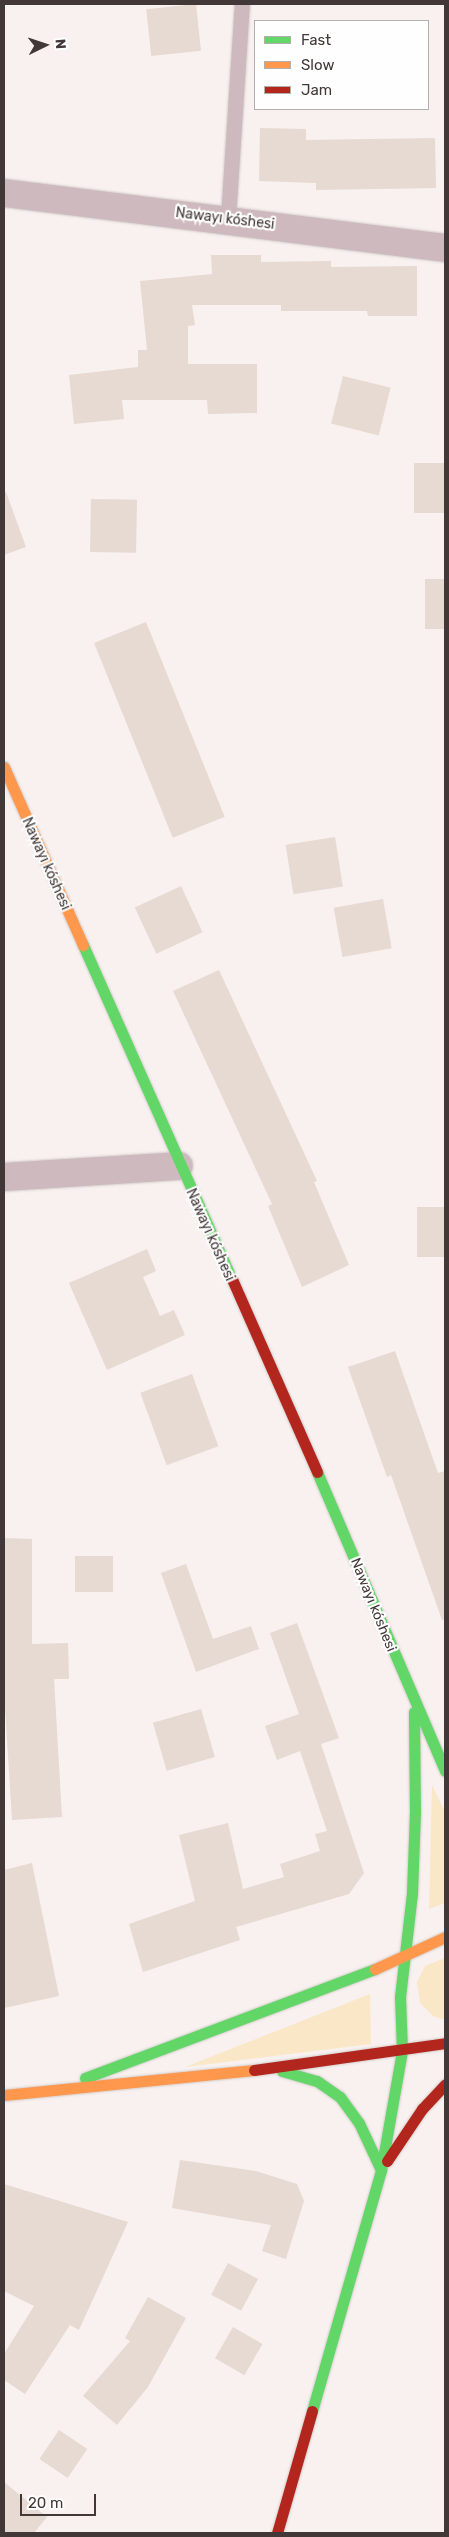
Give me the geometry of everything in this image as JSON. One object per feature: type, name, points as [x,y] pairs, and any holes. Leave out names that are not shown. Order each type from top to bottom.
[{"type":"main road","name":"Nawayı kóshesi","points":[[4,767],[179,1166],[328,1496],[414,1703],[445,1771]]},
{"type":"main road","points":[[277,2533],[381,2170],[402,2051],[400,1997],[406,1957],[415,1813],[414,1703]]},
{"type":"main road","points":[[61,2088],[406,1957],[445,1937]]},
{"type":"main road","points":[[4,2095],[61,2088],[186,2080],[402,2051],[445,2043]]},
{"type":"main road","points":[[272,2068],[317,2081],[340,2097],[359,2123],[381,2170]]},
{"type":"main road","points":[[381,2170],[422,2109],[445,2084]]},
{"type":"street","name":"Nawayı kóshesi","points":[[4,193],[228,218],[445,248]]},
{"type":"street","points":[[4,1177],[179,1166]]},
{"type":"lane","points":[[228,218],[242,4]]},
{"type":"shaded area","points":[[432,1785],[445,1812],[445,1903],[429,1909]]},
{"type":"shaded area","points":[[445,1958],[445,2020],[433,2016],[420,2003],[417,1982],[425,1966]]},
{"type":"shaded area","points":[[370,1994],[371,2044],[185,2067]]},
{"type":"building","points":[[196,4],[201,51],[151,56],[146,9]]},
{"type":"building","points":[[260,128],[306,129],[306,140],[435,138],[436,188],[316,190],[316,183],[259,181]]},
{"type":"building","points":[[211,255],[261,255],[261,262],[331,261],[331,267],[417,266],[417,316],[368,316],[367,311],[281,311],[281,305],[192,305],[195,325],[188,326],[188,364],[257,364],[257,413],[208,414],[207,400],[122,400],[124,419],[74,424],[69,375],[138,367],[138,350],[147,350],[140,281],[212,274]]},
{"type":"building","points":[[343,376],[391,388],[379,435],[331,424]]},
{"type":"building","points":[[414,463],[445,463],[445,513],[414,513]]},
{"type":"building","points":[[6,492],[26,547],[4,555],[4,493]]},
{"type":"building","points":[[91,499],[137,500],[136,553],[90,552]]},
{"type":"building","points":[[425,579],[445,579],[445,629],[425,629]]},
{"type":"building","points":[[146,622],[225,817],[173,838],[94,643]]},
{"type":"building","points":[[335,837],[343,886],[293,894],[286,845]]},
{"type":"building","points":[[181,886],[203,932],[156,954],[135,908]]},
{"type":"building","points":[[383,899],[392,948],[342,957],[334,908]]},
{"type":"building","points":[[219,970],[317,1181],[314,1182],[349,1265],[302,1287],[268,1206],[272,1204],[173,991]]},
{"type":"building","points":[[417,1207],[445,1207],[445,1257],[417,1257]]},
{"type":"building","points":[[147,1249],[156,1271],[143,1277],[160,1316],[174,1310],[185,1335],[107,1370],[69,1283]]},
{"type":"building","points":[[395,1351],[438,1473],[445,1471],[445,1619],[442,1620],[391,1475],[387,1477],[348,1367]]},
{"type":"building","points":[[192,1374],[218,1446],[167,1465],[140,1393]]},
{"type":"building","points":[[4,1538],[32,1539],[32,1644],[68,1643],[69,1679],[54,1679],[62,1817],[12,1820],[4,1691]]},
{"type":"building","points":[[75,1556],[113,1556],[113,1592],[75,1592]]},
{"type":"building","points":[[186,1564],[213,1639],[251,1626],[259,1649],[196,1672],[161,1573]]},
{"type":"building","points":[[297,1623],[339,1738],[321,1744],[364,1873],[349,1894],[236,1927],[240,1940],[143,1972],[129,1924],[195,1901],[179,1835],[228,1823],[243,1889],[284,1877],[280,1864],[320,1851],[315,1834],[327,1831],[300,1751],[277,1760],[265,1726],[299,1714],[270,1633]]},
{"type":"building","points":[[201,1709],[215,1757],[167,1771],[153,1723]]},
{"type":"building","points":[[32,1863],[59,1996],[4,2008],[4,1870]]},
{"type":"building","points":[[180,2160],[256,2171],[297,2184],[304,2201],[286,2259],[262,2251],[271,2225],[172,2208]]},
{"type":"building","points":[[4,2184],[128,2222],[79,2330],[70,2325],[25,2394],[4,2380],[4,2354],[34,2306],[4,2291]]},
{"type":"building","points":[[228,2263],[258,2279],[241,2311],[211,2295]]},
{"type":"building","points":[[148,2297],[186,2318],[148,2387],[117,2425],[83,2396],[130,2341],[125,2338]]},
{"type":"building","points":[[233,2327],[262,2344],[244,2375],[215,2358]]},
{"type":"building","points":[[59,2430],[87,2449],[68,2478],[39,2459]]},
{"type":"building","points":[[4,2482],[47,2517],[34,2533],[4,2533]]},
{"type":"traffic: fast","points":[[83,945],[232,1279]]},
{"type":"traffic: fast","points":[[317,1472],[445,1771]]},
{"type":"traffic: fast","points":[[312,2411],[381,2170],[402,2051],[400,1997],[412,1893],[415,1813],[414,1712]]},
{"type":"traffic: fast","points":[[85,2078],[375,1969]]},
{"type":"traffic: fast","points":[[282,2071],[317,2081],[340,2097],[359,2123],[381,2170]]},
{"type":"traffic: slow","points":[[4,767],[83,945]]},
{"type":"traffic: slow","points":[[375,1969],[445,1937]]},
{"type":"traffic: slow","points":[[4,2095],[254,2070]]},
{"type":"traffic: jam","points":[[232,1279],[317,1472]]},
{"type":"traffic: jam","points":[[254,2070],[445,2043]]},
{"type":"traffic: jam","points":[[387,2161],[422,2109],[445,2084]]},
{"type":"traffic: jam","points":[[277,2533],[312,2411]]}]
